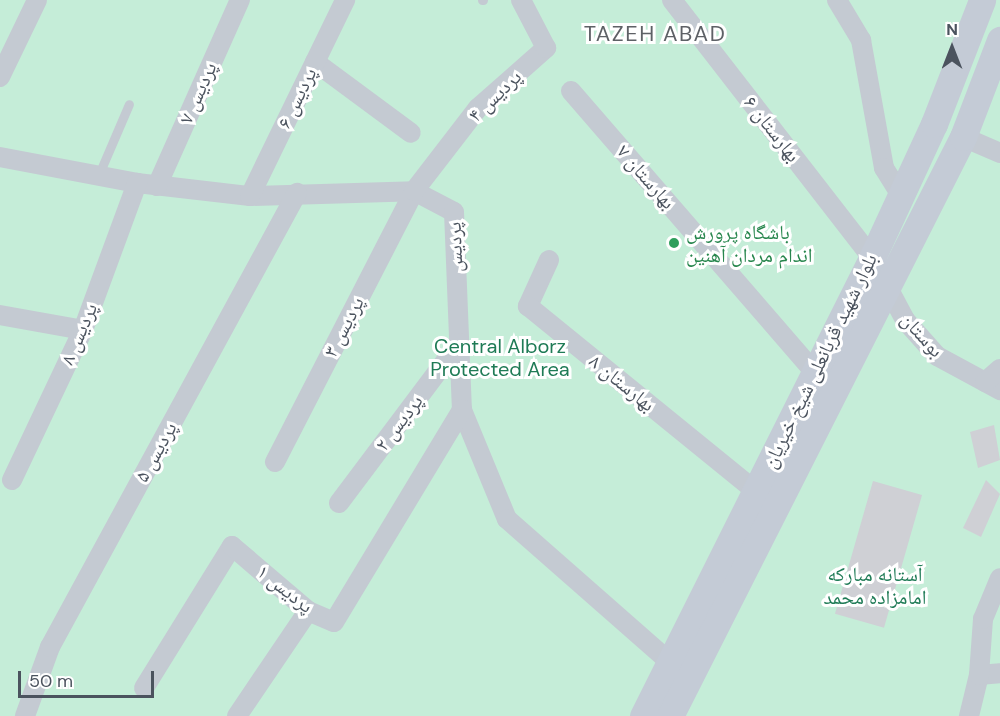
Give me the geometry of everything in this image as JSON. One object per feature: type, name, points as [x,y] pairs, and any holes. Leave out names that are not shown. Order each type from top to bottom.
[{"type":"street","points":[[0,77],[37,0]]},
{"type":"street","name":"پردیس ۷","points":[[157,186],[240,0]]},
{"type":"street","name":"پردیس ۶","points":[[250,196],[345,0]]},
{"type":"street","name":"پردیس ۴","points":[[414,192],[478,108],[546,48],[521,0]]},
{"type":"street","name":"بهارستان ۶","points":[[672,0],[872,258]]},
{"type":"street","points":[[837,0],[861,40],[884,168],[901,195]]},
{"type":"street","name":"بلوار شهید قربانعلی شیخ خیریان","points":[[643,716],[670,662],[767,497],[814,374],[901,195],[982,0]]},
{"type":"street","points":[[670,716],[767,497],[887,286],[963,137],[1000,40]]},
{"type":"street","points":[[315,62],[411,134]]},
{"type":"street","name":"بهارستان ۷","points":[[571,91],[814,374]]},
{"type":"street","points":[[963,137],[1000,153]]},
{"type":"street","name":"پردیس","points":[[0,158],[99,174],[137,183],[250,196],[297,193],[414,192],[454,212],[462,410],[507,519],[670,662]]},
{"type":"street","name":"پردیس ۸","points":[[12,480],[83,330],[137,183]]},
{"type":"street","name":"پردیس ۳","points":[[275,462],[414,192]]},
{"type":"street","name":"پردیس ۵","points":[[25,716],[50,647],[297,193]]},
{"type":"street","name":"بهارستان ۸","points":[[549,260],[528,306],[767,497]]},
{"type":"street","name":"بوستان","points":[[887,286],[905,320],[937,356],[995,380]]},
{"type":"street","points":[[0,315],[83,330]]},
{"type":"street","name":"پردیس ۲","points":[[339,503],[459,343]]},
{"type":"street","name":"پردیس ۱","points":[[144,688],[232,546],[308,611],[334,622],[462,410]]},
{"type":"street","points":[[969,716],[979,675],[983,620],[1000,578]]},
{"type":"street","points":[[237,716],[308,611]]},
{"type":"street","points":[[979,675],[1000,673]]},
{"type":"lane","points":[[99,174],[129,104]]},
{"type":"green space","name":"Central Alborz Protected Area","points":[[0,0],[1000,0],[1000,716],[0,716]]},
{"type":"building","points":[[994,425],[1000,460],[978,468],[970,432]]},
{"type":"building","points":[[986,480],[1000,494],[981,537],[963,528]]},
{"type":"building","points":[[873,481],[922,495],[884,628],[835,614]]},
{"type":"place","name":"باشگاه پرورش اندام مردان آهنین","points":[[674,243]]},
{"type":"district","name":"TAZEH ABAD","points":[[655,34]]},
{"type":"park label","name":"آستانه مبارکه امامزاده محمد","points":[[875,586]]}]
